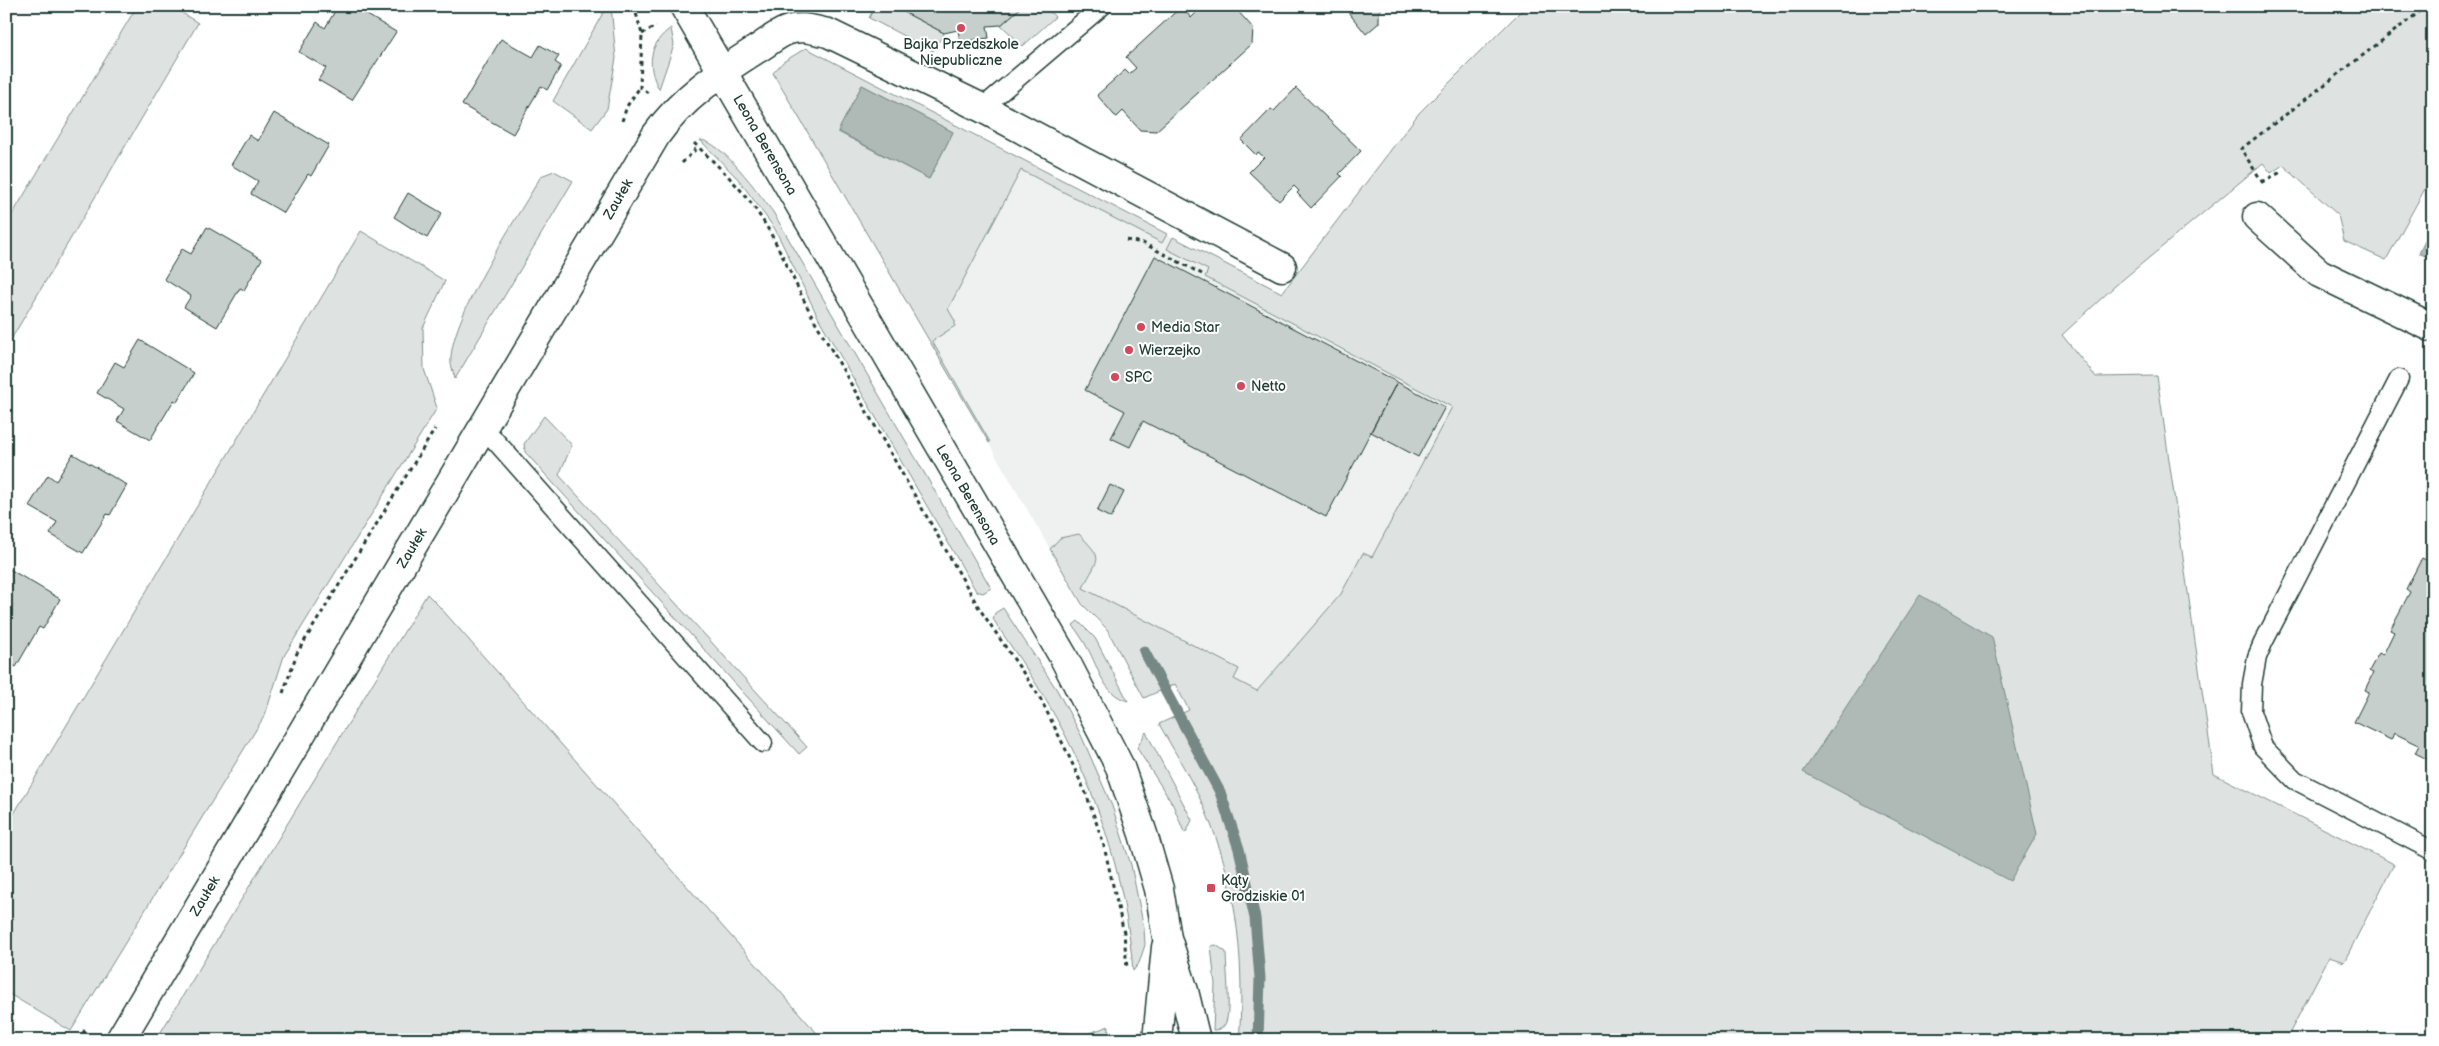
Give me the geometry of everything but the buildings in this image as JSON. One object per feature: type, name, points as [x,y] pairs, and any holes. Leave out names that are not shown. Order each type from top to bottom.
[{"type":"street","name":"Leona Berensona","points":[[684,6],[1063,656],[1097,719],[1120,767],[1144,834],[1159,888],[1167,938],[1184,991],[1196,1040]]},
{"type":"street","points":[[722,72],[787,30],[806,28],[828,33],[982,108],[1282,267]]},
{"type":"street","name":"Zaułek","points":[[120,1040],[656,136],[670,116],[722,72]]},
{"type":"street","points":[[2257,217],[2319,273],[2433,328]]},
{"type":"street","name":"Leona Berensona","points":[[1157,1040],[1167,938]]},
{"type":"lane","points":[[982,108],[1102,6]]},
{"type":"lane","points":[[2399,379],[2331,506],[2262,644],[2257,657],[2252,684],[2251,712],[2263,747],[2295,780],[2433,851]]},
{"type":"lane","points":[[483,427],[763,742]]},
{"type":"path","points":[[634,6],[642,34],[640,87],[654,98]]},
{"type":"path","points":[[2268,188],[2262,182],[2241,149],[2427,6]]},
{"type":"path","points":[[691,141],[715,163],[758,213],[781,252],[796,287],[815,322],[974,599],[1039,696],[1087,796],[1103,842],[1124,933],[1128,973]]},
{"type":"path","points":[[2262,182],[2281,172]]},
{"type":"path","points":[[1126,240],[1143,243],[1202,274]]},
{"type":"path","points":[[1161,252],[1164,247]]},
{"type":"path","points":[[1125,1040],[1126,1030]]},
{"type":"shaded area","points":[[137,6],[171,6],[198,23],[6,348],[6,225]]},
{"type":"shaded area","points":[[607,6],[611,6],[616,58],[607,109],[592,129],[553,101]]},
{"type":"shaded area","points":[[875,6],[892,6],[944,33],[933,51],[869,18]]},
{"type":"shaded area","points":[[1017,6],[1045,6],[1055,17],[1023,46],[1001,25],[1019,9]]},
{"type":"shaded area","points":[[1526,6],[2433,6],[2433,174],[2386,260],[2344,241],[2338,215],[2283,165],[2271,173],[2263,163],[2115,286],[2062,335],[2096,377],[2157,376],[2214,774],[2394,864],[2344,962],[2329,957],[2286,1040],[1239,1040],[1241,1013],[1240,957],[1233,902],[1227,875],[1220,848],[1205,809],[1159,724],[1189,710],[1175,684],[1144,698],[1107,629],[1082,604],[1050,549],[1060,538],[1079,534],[1093,550],[1097,560],[1083,588],[1239,669],[1234,679],[1257,691],[1341,594],[1363,553],[1372,557],[1452,407],[1205,277],[1208,270],[1167,249],[1173,237],[1282,293],[1419,113]]},
{"type":"shaded area","points":[[671,28],[674,45],[659,89],[652,72],[652,55],[658,41]]},
{"type":"shaded area","points":[[806,48],[1167,234],[1162,243],[1021,170],[948,309],[955,321],[955,326],[932,341],[989,443],[773,73],[783,62]],"holes":[[[862,85],[953,132],[929,179],[838,132]]]},
{"type":"shaded area","points":[[803,52],[1167,234],[1496,421],[1255,696],[1082,604],[796,112]]},
{"type":"shaded area","points":[[862,85],[953,132],[929,179],[838,131]]},
{"type":"shaded area","points":[[700,140],[719,149],[729,158],[773,212],[991,588],[983,593],[976,591],[819,319],[775,229],[739,180]]},
{"type":"shaded area","points":[[554,171],[573,181],[455,379],[451,364],[453,345],[460,322],[472,296],[501,242],[541,176]]},
{"type":"shaded area","points":[[2433,225],[2433,260],[2419,253]]},
{"type":"shaded area","points":[[361,231],[445,281],[423,328],[424,369],[437,408],[284,656],[265,715],[71,1031],[6,992],[6,827]]},
{"type":"shaded area","points":[[544,416],[572,445],[559,475],[807,747],[799,754],[525,452],[524,444]]},
{"type":"shaded area","points":[[427,594],[438,605],[823,1040],[156,1040]]},
{"type":"shaded area","points":[[1920,595],[1992,637],[2037,834],[2010,881],[1803,772]]},
{"type":"shaded area","points":[[1003,608],[1057,690],[1081,735],[1112,806],[1131,865],[1144,928],[1145,945],[1139,963],[1133,971],[1123,901],[1115,866],[1093,798],[1080,765],[1047,702],[993,619],[995,613]]},
{"type":"shaded area","points":[[1078,621],[1095,638],[1128,701],[1120,698],[1107,687],[1073,625]]},
{"type":"shaded area","points":[[1146,732],[1192,820],[1187,831],[1184,832],[1173,805],[1137,748]]},
{"type":"shaded area","points":[[1216,945],[1226,952],[1228,1008],[1224,1026],[1213,1030],[1215,984],[1211,946]]},
{"type":"shaded area","points":[[1109,1026],[1108,1040],[1035,1040],[1039,1035],[1059,1032],[1084,1035]]},
{"type":"waterway","points":[[1144,651],[1220,792],[1239,849],[1255,918],[1260,978],[1258,1040]]},
{"type":"place","name":"Bajka Przedszkole Niepubliczne","points":[[961,28]]},
{"type":"place","name":"Media Star","points":[[1141,327]]},
{"type":"place","name":"Wierzejko","points":[[1129,350]]},
{"type":"place","name":"SPC","points":[[1115,377]]},
{"type":"place","name":"Netto","points":[[1241,386]]},
{"type":"place","name":"Kąty Grodziskie 01","points":[[1211,888]]}]
